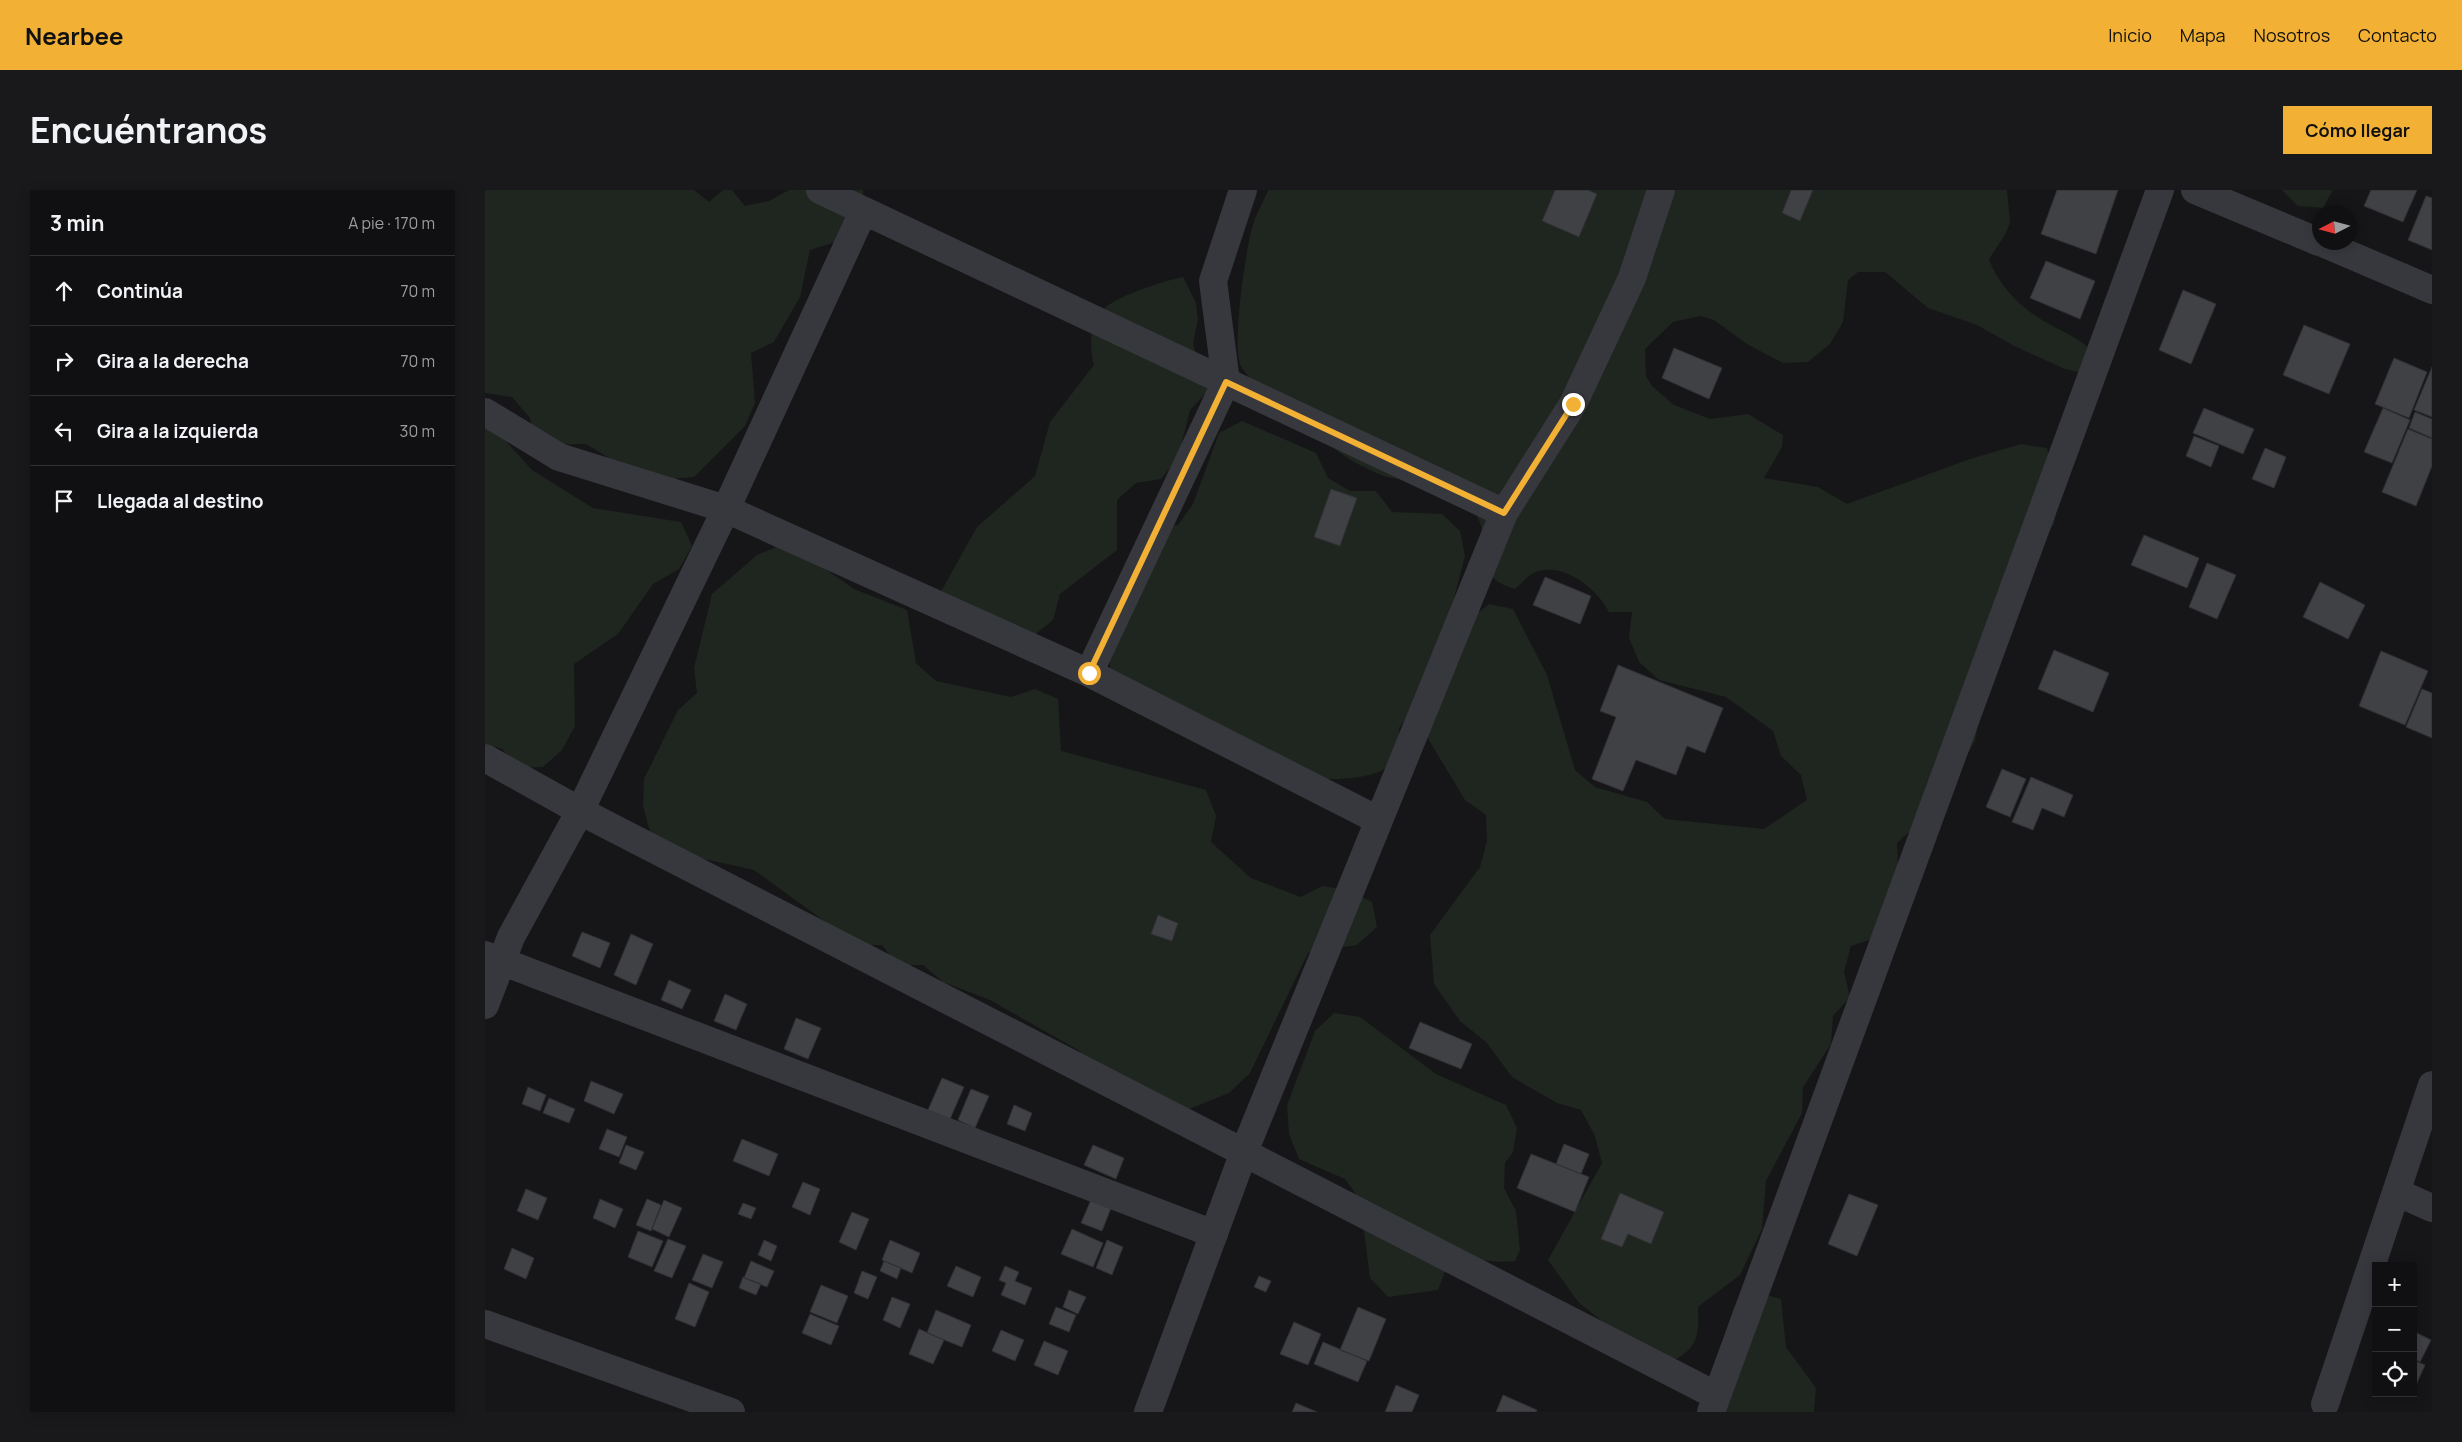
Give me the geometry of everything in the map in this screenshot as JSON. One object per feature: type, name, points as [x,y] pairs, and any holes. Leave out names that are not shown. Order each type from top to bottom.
[{"type":"street","points":[[820,190],[863,212],[1504,513]]},
{"type":"street","points":[[1089,673],[1226,382],[1213,281],[1243,190]]},
{"type":"street","points":[[1148,1412],[1244,1152],[1504,513],[1573,404],[1632,278],[1661,190]]},
{"type":"street","points":[[485,758],[580,811],[1244,1152],[1714,1404],[2161,190]]},
{"type":"street","points":[[2195,190],[2312,239]]},
{"type":"street","points":[[485,1005],[493,958],[511,937],[580,811],[726,509],[863,212]]},
{"type":"street","points":[[2339,250],[2432,290]]},
{"type":"street","points":[[485,412],[559,457],[726,509],[1089,673],[1378,820]]},
{"type":"street","points":[[493,958],[1214,1234]]},
{"type":"street","points":[[2325,1404],[2432,1085]]},
{"type":"street","points":[[2396,1192],[2432,1208]]},
{"type":"street","points":[[485,1324],[731,1412]]},
{"type":"shaded area","points":[[485,190],[694,190],[709,202],[723,190],[732,190],[745,206],[769,201],[789,190],[863,190],[863,212],[858,235],[810,250],[800,297],[774,342],[751,353],[755,403],[745,426],[694,477],[620,483],[609,458],[586,444],[536,445],[530,418],[512,397],[485,393]]},
{"type":"shaded area","points":[[1268,190],[1555,190],[1542,221],[1579,237],[1597,194],[1588,190],[1791,190],[1782,213],[1800,220],[1813,190],[2007,190],[2010,223],[2005,235],[1989,259],[1993,268],[2009,293],[2023,306],[2046,323],[2082,343],[2094,354],[2091,367],[2078,372],[2065,369],[2014,346],[1977,325],[1928,308],[1885,272],[1858,272],[1848,280],[1843,322],[1830,344],[1808,362],[1783,363],[1747,344],[1714,320],[1700,316],[1673,322],[1645,349],[1646,376],[1652,386],[1674,405],[1710,419],[1748,414],[1783,435],[1782,447],[1764,478],[1818,487],[1847,504],[1970,459],[2021,444],[2047,448],[2059,498],[2054,524],[2023,573],[1985,690],[1975,741],[1937,807],[1897,843],[1899,891],[1875,938],[1851,946],[1844,972],[1850,997],[1833,1016],[1831,1044],[1803,1087],[1802,1113],[1766,1181],[1762,1229],[1740,1275],[1698,1307],[1698,1330],[1693,1345],[1681,1356],[1661,1367],[1579,1303],[1548,1260],[1602,1163],[1595,1136],[1581,1110],[1557,1103],[1512,1077],[1487,1043],[1460,1021],[1434,984],[1430,935],[1480,867],[1487,841],[1486,815],[1465,800],[1424,732],[1468,621],[1489,604],[1513,609],[1547,675],[1575,770],[1595,787],[1647,802],[1665,819],[1764,829],[1807,800],[1801,775],[1781,756],[1773,731],[1726,697],[1659,680],[1639,662],[1629,638],[1632,612],[1609,612],[1604,603],[1588,587],[1568,574],[1558,571],[1547,570],[1533,573],[1515,589],[1502,584],[1493,578],[1488,571],[1485,563],[1483,534],[1480,523],[1468,506],[1444,489],[1421,482],[1387,477],[1356,463],[1328,443],[1252,380],[1241,366],[1238,356],[1239,319],[1243,274],[1250,236],[1254,221]]},
{"type":"shaded area","points":[[2282,190],[2333,190],[2325,205],[2312,205],[2312,207],[2298,206]]},
{"type":"shaded area","points":[[1183,277],[1196,303],[1198,319],[1193,344],[1208,391],[1190,410],[1178,458],[1161,479],[1136,483],[1117,500],[1117,550],[1060,594],[1053,620],[1032,637],[939,595],[977,527],[1035,476],[1050,422],[1094,365],[1091,342],[1093,327],[1100,313],[1112,303],[1131,293]]},
{"type":"shaded area","points":[[1242,421],[1316,453],[1328,478],[1350,491],[1376,491],[1392,512],[1442,514],[1460,531],[1465,556],[1445,633],[1417,704],[1399,728],[1399,755],[1381,771],[1352,778],[1302,779],[1112,683],[1109,657],[1148,526],[1178,525],[1193,504],[1219,433]],"holes":[[[1331,489],[1357,498],[1314,537]]]},
{"type":"shaded area","points":[[485,428],[498,432],[532,470],[593,508],[681,522],[692,546],[679,569],[653,584],[618,634],[574,664],[575,726],[562,750],[543,767],[518,768],[502,749],[485,744]]},
{"type":"shaded area","points":[[783,544],[824,568],[854,589],[907,610],[916,663],[936,681],[1011,697],[1035,689],[1058,699],[1061,751],[1206,790],[1216,816],[1211,842],[1251,878],[1301,897],[1322,886],[1348,890],[1372,902],[1377,927],[1357,945],[1308,953],[1250,1073],[1229,1093],[1182,1112],[1093,1069],[1078,1050],[990,1000],[943,982],[923,965],[898,965],[882,945],[857,945],[754,870],[654,848],[643,805],[644,779],[678,710],[697,693],[694,668],[712,594],[757,555]],"holes":[[[1158,915],[1178,922],[1172,941],[1152,934]]]},
{"type":"shaded area","points":[[1334,1013],[1360,1017],[1436,1074],[1506,1105],[1517,1128],[1513,1152],[1505,1163],[1504,1188],[1516,1211],[1520,1250],[1515,1261],[1502,1262],[1446,1257],[1447,1266],[1438,1290],[1388,1297],[1370,1278],[1360,1200],[1345,1179],[1299,1159],[1289,1134],[1287,1105],[1315,1031]]},
{"type":"shaded area","points":[[1755,1292],[1781,1299],[1786,1347],[1816,1388],[1814,1412],[1721,1412],[1734,1386],[1725,1334],[1734,1307]]},
{"type":"building","points":[[1555,190],[1588,190],[1597,194],[1579,237],[1542,221]]},
{"type":"building","points":[[1791,190],[1813,190],[1800,221],[1782,213]]},
{"type":"building","points":[[2057,190],[2118,190],[2096,254],[2041,234]]},
{"type":"building","points":[[2371,190],[2417,190],[2403,222],[2364,206]]},
{"type":"building","points":[[2426,196],[2432,198],[2432,250],[2408,240]]},
{"type":"building","points":[[2046,261],[2095,281],[2080,319],[2030,298]]},
{"type":"building","points":[[2183,290],[2216,304],[2191,364],[2159,350]]},
{"type":"building","points":[[2304,325],[2350,344],[2329,394],[2283,375]]},
{"type":"building","points":[[1674,348],[1722,368],[1709,399],[1662,378]]},
{"type":"building","points":[[2394,358],[2427,372],[2409,418],[2375,404]]},
{"type":"building","points":[[2432,367],[2432,417],[2414,410]]},
{"type":"building","points":[[2204,408],[2254,429],[2243,454],[2193,433]]},
{"type":"building","points":[[2383,408],[2410,420],[2392,463],[2364,452]]},
{"type":"building","points":[[2415,412],[2432,419],[2432,438],[2409,428]]},
{"type":"building","points":[[2408,429],[2432,439],[2432,466],[2416,506],[2382,492]]},
{"type":"building","points":[[2194,436],[2219,446],[2211,467],[2186,456]]},
{"type":"building","points":[[2265,448],[2286,457],[2274,488],[2252,479]]},
{"type":"building","points":[[1331,489],[1357,498],[1340,546],[1314,537]]},
{"type":"building","points":[[2144,535],[2199,558],[2187,588],[2131,565]]},
{"type":"building","points":[[2207,563],[2236,575],[2217,619],[2189,607]]},
{"type":"building","points":[[1545,577],[1591,596],[1580,624],[1533,605]]},
{"type":"building","points":[[2320,582],[2365,605],[2348,639],[2303,617]]},
{"type":"building","points":[[2054,650],[2109,673],[2093,712],[2038,689]]},
{"type":"building","points":[[2381,651],[2428,671],[2405,725],[2359,706]]},
{"type":"building","points":[[1618,665],[1723,708],[1705,753],[1687,746],[1676,775],[1636,760],[1623,791],[1592,779],[1616,717],[1600,711]]},
{"type":"building","points":[[2422,689],[2432,693],[2432,738],[2406,727]]},
{"type":"building","points":[[2002,769],[2026,779],[2010,817],[1986,807]]},
{"type":"building","points":[[2031,777],[2073,795],[2064,817],[2042,808],[2033,830],[2012,822]]},
{"type":"building","points":[[1158,915],[1178,923],[1172,941],[1151,934]]},
{"type":"building","points":[[582,932],[610,943],[600,968],[572,956]]},
{"type":"building","points":[[631,934],[653,944],[636,985],[614,975]]},
{"type":"building","points":[[669,980],[691,990],[682,1009],[661,1000]]},
{"type":"building","points":[[725,994],[747,1004],[736,1030],[714,1021]]},
{"type":"building","points":[[796,1018],[821,1028],[808,1059],[784,1049]]},
{"type":"building","points":[[1420,1022],[1472,1044],[1461,1069],[1409,1048]]},
{"type":"building","points":[[942,1078],[964,1087],[950,1119],[928,1110]]},
{"type":"building","points":[[591,1081],[623,1094],[614,1114],[584,1101]]},
{"type":"building","points":[[528,1087],[546,1095],[540,1111],[522,1104]]},
{"type":"building","points":[[971,1089],[989,1096],[975,1128],[958,1120]]},
{"type":"building","points":[[549,1098],[575,1109],[569,1123],[543,1113]]},
{"type":"building","points":[[1014,1105],[1032,1113],[1025,1131],[1007,1124]]},
{"type":"building","points":[[607,1129],[627,1137],[619,1157],[599,1149]]},
{"type":"building","points":[[742,1139],[778,1154],[769,1176],[733,1161]]},
{"type":"building","points":[[1564,1144],[1589,1154],[1581,1174],[1556,1164]]},
{"type":"building","points":[[626,1145],[644,1152],[636,1170],[619,1163]]},
{"type":"building","points":[[1093,1145],[1124,1158],[1116,1179],[1084,1165]]},
{"type":"building","points":[[1531,1154],[1589,1177],[1575,1212],[1517,1188]]},
{"type":"building","points":[[803,1182],[820,1189],[810,1215],[792,1207]]},
{"type":"building","points":[[526,1189],[547,1198],[538,1220],[517,1211]]},
{"type":"building","points":[[1620,1193],[1664,1212],[1651,1244],[1628,1234],[1622,1247],[1601,1239]]},
{"type":"building","points":[[1849,1194],[1878,1205],[1857,1256],[1828,1244]]},
{"type":"building","points":[[1093,1195],[1113,1203],[1102,1231],[1081,1223]]},
{"type":"building","points":[[600,1199],[623,1209],[615,1228],[593,1218]]},
{"type":"building","points":[[647,1199],[661,1205],[651,1231],[636,1225]]},
{"type":"building","points":[[664,1200],[682,1208],[669,1237],[652,1229]]},
{"type":"building","points":[[743,1203],[756,1208],[751,1219],[738,1214]]},
{"type":"building","points":[[852,1212],[869,1219],[856,1250],[839,1242]]},
{"type":"building","points":[[1072,1229],[1103,1243],[1093,1267],[1061,1254]]},
{"type":"building","points":[[638,1231],[663,1241],[652,1267],[628,1257]]},
{"type":"building","points":[[668,1239],[686,1246],[672,1278],[654,1271]]},
{"type":"building","points":[[764,1240],[777,1246],[771,1261],[758,1255]]},
{"type":"building","points":[[890,1240],[920,1253],[912,1273],[882,1260]]},
{"type":"building","points":[[1107,1240],[1123,1247],[1112,1275],[1096,1268]]},
{"type":"building","points":[[512,1248],[534,1258],[526,1279],[504,1269]]},
{"type":"building","points":[[703,1254],[723,1262],[712,1288],[692,1280]]},
{"type":"building","points":[[751,1261],[774,1271],[767,1287],[744,1278]]},
{"type":"building","points":[[884,1261],[901,1268],[897,1279],[880,1271]]},
{"type":"building","points":[[956,1266],[981,1277],[973,1297],[947,1286]]},
{"type":"building","points":[[1005,1266],[1019,1272],[1015,1281],[1032,1288],[1025,1305],[1001,1295],[1006,1283],[999,1280]]},
{"type":"building","points":[[862,1271],[877,1277],[868,1299],[854,1293]]},
{"type":"building","points":[[1259,1276],[1271,1281],[1266,1292],[1254,1287]]},
{"type":"building","points":[[743,1277],[761,1284],[756,1295],[739,1288]]},
{"type":"building","points":[[689,1283],[709,1292],[695,1327],[675,1319]]},
{"type":"building","points":[[821,1285],[848,1296],[837,1323],[810,1312]]},
{"type":"building","points":[[1069,1290],[1086,1297],[1078,1314],[1063,1307]]},
{"type":"building","points":[[892,1297],[910,1304],[900,1328],[883,1320]]},
{"type":"building","points":[[1056,1307],[1076,1315],[1069,1332],[1049,1324]]},
{"type":"building","points":[[1358,1307],[1386,1319],[1369,1361],[1340,1350]]},
{"type":"building","points":[[936,1310],[971,1325],[962,1347],[927,1333]]},
{"type":"building","points":[[810,1314],[839,1326],[831,1345],[802,1333]]},
{"type":"building","points":[[1294,1322],[1321,1334],[1308,1365],[1280,1354]]},
{"type":"building","points":[[919,1329],[944,1340],[933,1364],[909,1354]]},
{"type":"building","points":[[1001,1330],[1024,1340],[1015,1361],[992,1351]]},
{"type":"building","points":[[2417,1333],[2431,1340],[2420,1362],[2417,1360]]},
{"type":"building","points":[[1044,1341],[1068,1351],[1058,1375],[1034,1365]]},
{"type":"building","points":[[1323,1342],[1367,1361],[1358,1382],[1314,1364]]},
{"type":"building","points":[[2417,1362],[2425,1365],[2417,1383]]},
{"type":"building","points":[[1396,1385],[1419,1395],[1412,1412],[1385,1412]]},
{"type":"building","points":[[1503,1395],[1537,1410],[1536,1412],[1496,1412]]},
{"type":"building","points":[[1296,1403],[1317,1412],[1292,1412]]},
{"type":"route","points":[[1089,673],[1226,382],[1504,513],[1573,404]]}]
